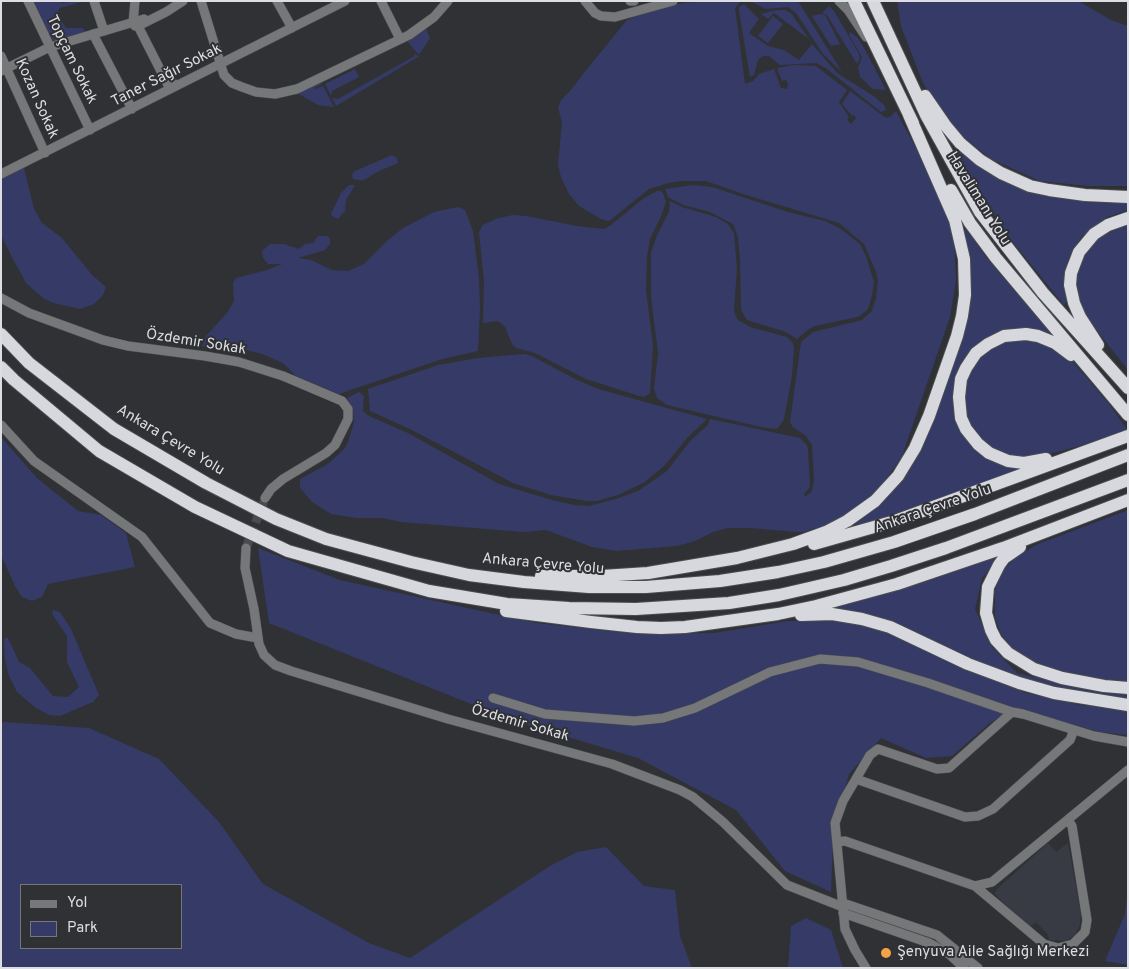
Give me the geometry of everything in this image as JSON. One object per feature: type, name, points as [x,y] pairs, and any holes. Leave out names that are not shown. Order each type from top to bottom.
[{"type":"highway","name":"Havalimanı Yolu","points":[[854,1],[909,115],[956,200],[979,235],[996,258],[1128,415]]},
{"type":"highway","name":"Havalimanı Yolu","points":[[873,1],[934,130],[980,212],[1043,293],[1122,381]]},
{"type":"highway","points":[[880,17],[919,86],[945,125],[960,143],[986,165],[1012,178],[1039,188],[1084,195],[1128,197]]},
{"type":"highway","points":[[737,558],[812,538],[837,527],[866,508],[884,493],[904,468],[916,448],[929,416],[962,316],[965,296],[965,271],[961,244],[953,214],[909,115]]},
{"type":"highway","points":[[1122,381],[1076,309],[1070,278],[1079,252],[1089,239],[1108,225],[1128,218]]},
{"type":"highway","name":"Ankara Çevre Yolu","points":[[1,334],[29,363],[114,429],[206,483],[276,519],[312,534],[411,562],[469,575],[524,582],[563,586],[626,588],[702,583],[778,572],[894,542],[975,514],[1128,455]]},
{"type":"highway","points":[[1100,382],[1069,353],[1050,340],[1026,334],[1004,336],[988,344],[969,362],[961,379],[960,411],[966,429],[978,444],[995,456],[1016,463],[1045,459],[1128,435]]},
{"type":"highway","points":[[1,367],[99,451],[195,507],[288,551],[340,572],[441,600],[518,613],[637,627],[731,624],[806,615],[846,616],[890,627],[968,664],[1019,683],[1054,693],[1128,705]]},
{"type":"highway","points":[[348,545],[510,574],[565,577],[648,573],[825,541],[871,529],[1128,435]]},
{"type":"highway","points":[[288,551],[404,584],[484,601],[604,610],[696,606],[779,595],[868,574],[946,548],[1128,480]]},
{"type":"highway","points":[[684,627],[792,611],[869,592],[940,570],[1128,500]]},
{"type":"highway","points":[[1085,517],[1021,546],[1004,558],[988,588],[986,605],[988,621],[991,630],[1002,647],[1008,654],[1024,665],[1062,678],[1104,686],[1128,688]]},
{"type":"street","name":"Topçam Sokak","points":[[28,1],[90,130]]},
{"type":"street","points":[[94,1],[104,31]]},
{"type":"street","points":[[135,1],[133,23],[167,92]]},
{"type":"street","points":[[4,70],[50,48],[133,23],[160,12],[178,1]]},
{"type":"street","points":[[183,1],[138,26],[169,87],[217,63],[199,1]]},
{"type":"street","points":[[199,1],[224,75],[232,83],[248,90],[275,94],[297,89],[400,39],[424,25],[450,1]]},
{"type":"street","points":[[277,1],[294,27]]},
{"type":"street","points":[[284,1],[294,27]]},
{"type":"street","name":"Taner Sağır Sokak","points":[[1,174],[345,1]]},
{"type":"street","points":[[382,1],[400,39]]},
{"type":"street","points":[[264,93],[263,97],[274,98],[297,93],[408,39],[433,22],[450,1]]},
{"type":"street","points":[[585,1],[595,13],[615,17],[673,1]]},
{"type":"street","points":[[839,1],[848,10],[886,66]]},
{"type":"street","points":[[93,34],[132,109]]},
{"type":"street","name":"Kozan Sokak","points":[[1,56],[4,70],[45,153]]},
{"type":"street","name":"Özdemir Sokak","points":[[1,298],[29,313],[103,340],[128,346],[196,354],[240,362],[283,376],[342,401],[348,410],[348,419],[335,445],[326,453],[283,479],[265,498]]},
{"type":"street","points":[[1,425],[34,461],[142,537],[210,623],[236,634],[258,638]]},
{"type":"street","name":"Özdemir Sokak","points":[[246,548],[245,568],[254,609],[258,644],[264,655],[275,665],[448,719],[612,764],[680,790],[693,797],[723,822],[787,885],[843,908]]},
{"type":"street","points":[[493,698],[545,714],[634,721],[663,718],[695,708],[770,672],[820,659],[858,662],[928,683],[1012,712],[1094,736],[1128,742]]},
{"type":"street","points":[[866,968],[845,929],[835,823],[843,801],[870,755],[878,749],[937,769],[949,768],[1012,712]]},
{"type":"street","points":[[856,779],[965,817],[978,816],[993,809],[1070,740],[1074,730]]},
{"type":"street","points":[[975,886],[992,882],[1128,770]]},
{"type":"street","points":[[837,842],[845,841],[975,886],[1044,944],[1058,948],[1073,944],[1085,932],[1086,920],[1072,826],[1068,820]]},
{"type":"street","points":[[843,908],[930,943],[949,954],[964,968]]},
{"type":"street","points":[[843,908],[937,935],[978,968]]},
{"type":"shaded area","points":[[1048,843],[1056,852],[1068,843],[1081,913],[1080,924],[1075,935],[1066,941],[1049,940],[1048,935],[1036,922],[1030,927],[995,893],[997,889]]},
{"type":"green space","points":[[32,1],[60,1],[62,3],[85,1],[60,8],[58,11],[66,28],[83,28],[85,32],[56,41],[53,40],[50,38]]},
{"type":"green space","points":[[741,1],[735,8],[745,84],[753,81],[759,74],[774,69],[781,88],[787,89],[788,84],[786,80],[782,81],[777,68],[794,65],[816,66],[847,90],[839,102],[849,117],[847,120],[851,124],[856,118],[842,104],[850,91],[886,118],[896,111],[923,161],[941,200],[954,235],[956,280],[950,317],[902,456],[882,485],[857,509],[819,532],[815,528],[798,532],[728,528],[677,546],[616,551],[592,547],[546,530],[523,532],[401,522],[383,518],[356,518],[331,514],[312,502],[300,488],[300,479],[328,464],[344,449],[354,422],[353,409],[347,398],[359,392],[364,396],[363,411],[369,416],[408,433],[499,484],[574,505],[589,506],[638,491],[667,471],[690,441],[707,426],[710,419],[800,438],[807,445],[808,450],[810,484],[804,494],[805,497],[812,491],[814,480],[812,445],[806,436],[793,427],[790,422],[801,342],[813,332],[862,320],[872,311],[878,280],[864,244],[839,223],[706,181],[681,181],[649,189],[609,221],[601,219],[579,206],[569,194],[558,165],[562,122],[558,108],[561,100],[627,20],[651,10],[683,3]]},
{"type":"green space","points":[[749,1],[798,1],[842,72],[823,54],[796,13],[788,7],[766,9]]},
{"type":"green space","points":[[897,1],[1080,2],[1111,20],[1128,26],[1128,186],[1088,186],[1040,181],[991,159],[948,125],[923,83],[901,26]]},
{"type":"green space","points":[[744,4],[759,19],[749,33],[768,46],[784,50],[799,60],[812,44],[837,73],[875,97],[884,105],[886,110],[881,112],[827,69],[816,63],[780,65],[769,56],[763,56],[758,60],[754,75],[750,77],[739,11],[739,7]]},
{"type":"green space","points":[[829,6],[834,11],[859,54],[860,58],[857,64],[827,15],[822,13]]},
{"type":"green space","points":[[785,10],[791,13],[809,39],[774,13],[768,19],[761,14]]},
{"type":"green space","points":[[825,15],[840,44],[831,46],[812,16]]},
{"type":"green space","points":[[773,16],[783,24],[768,43],[758,36]]},
{"type":"green space","points":[[426,29],[430,38],[419,55],[407,41]]},
{"type":"green space","points":[[850,32],[857,37],[863,46],[886,90],[873,89],[860,77],[858,68],[862,57],[849,35]]},
{"type":"green space","points":[[415,54],[419,56],[336,106],[332,98],[338,99],[413,57]]},
{"type":"green space","points":[[355,69],[359,77],[332,91],[331,96],[325,84]]},
{"type":"green space","points":[[321,82],[322,84],[314,88],[323,86],[334,107],[318,105],[297,93]]},
{"type":"green space","points":[[956,149],[1006,182],[1044,196],[1099,203],[1128,202],[1128,210],[1107,217],[1081,237],[1068,260],[1065,283],[1069,299],[1064,305],[1007,235],[954,153]]},
{"type":"green space","points":[[392,155],[397,158],[398,163],[364,180],[353,179],[352,175],[355,171]]},
{"type":"green space","points":[[24,168],[34,209],[42,223],[62,238],[92,275],[106,287],[103,295],[94,304],[80,309],[53,303],[43,298],[26,283],[13,259],[1,235],[1,179]]},
{"type":"green space","points":[[349,185],[355,185],[346,200],[345,211],[338,219],[331,214],[341,193]]},
{"type":"green space","points":[[693,185],[712,187],[788,212],[825,221],[841,229],[860,244],[866,256],[874,282],[868,309],[857,317],[815,326],[797,339],[786,332],[747,320],[741,310],[738,237],[733,224],[710,212],[683,205],[668,197],[665,189]]},
{"type":"green space","points":[[657,191],[663,193],[666,202],[650,239],[647,256],[646,290],[653,346],[650,393],[644,397],[639,396],[586,379],[535,353],[516,348],[501,323],[497,321],[483,323],[484,282],[479,232],[483,225],[498,218],[513,215],[604,229],[644,198]]},
{"type":"green space","points":[[670,201],[682,207],[716,217],[728,224],[734,233],[737,269],[734,311],[738,320],[750,327],[787,337],[793,343],[792,376],[784,419],[778,428],[761,427],[667,405],[657,398],[654,388],[658,353],[651,297],[651,252],[669,212]]},
{"type":"green space","points":[[458,207],[465,210],[473,231],[479,278],[478,351],[442,359],[339,394],[296,376],[283,363],[262,354],[239,348],[202,346],[206,336],[227,313],[234,301],[233,283],[236,278],[282,264],[268,264],[263,258],[262,251],[270,244],[284,244],[299,249],[305,244],[313,243],[318,236],[327,236],[330,239],[330,244],[325,250],[298,258],[311,260],[332,270],[348,271],[364,264],[403,228],[434,212]]},
{"type":"green space","points":[[1128,223],[1128,370],[1083,313],[1075,288],[1080,260],[1095,240]]},
{"type":"green space","points":[[965,228],[985,256],[1057,341],[990,339],[954,388],[953,403],[959,426],[1027,471],[859,529],[856,523],[883,503],[910,470],[925,442],[937,410],[969,300]]},
{"type":"green space","points":[[1024,336],[1067,355],[1109,404],[1128,431],[1046,455],[1023,458],[998,452],[981,440],[966,419],[963,392],[973,361],[1011,337]]},
{"type":"green space","points":[[524,354],[532,356],[598,389],[707,419],[688,437],[664,466],[645,482],[618,495],[597,501],[587,501],[551,495],[513,483],[412,430],[370,411],[368,389],[438,365],[478,358]]},
{"type":"green space","points":[[1,437],[37,478],[78,511],[101,515],[126,533],[135,567],[48,584],[42,597],[32,601],[22,597],[1,555]]},
{"type":"green space","points":[[1128,510],[1128,683],[1053,669],[1030,661],[1012,648],[1001,634],[995,617],[995,591],[1003,570],[1016,557],[1038,544]]},
{"type":"green space","points":[[258,548],[340,580],[536,623],[637,634],[714,633],[788,621],[846,620],[898,635],[962,668],[1026,693],[1080,705],[1128,708],[1128,735],[1100,732],[1013,708],[990,723],[952,756],[926,758],[881,738],[849,774],[833,837],[831,892],[785,871],[736,810],[638,758],[511,720],[269,623]]},
{"type":"green space","points":[[995,554],[997,561],[982,578],[975,609],[992,647],[1017,673],[1089,689],[1128,691],[1128,701],[1020,680],[959,655],[877,616],[835,610],[836,604]]},
{"type":"green space","points":[[53,610],[60,612],[71,629],[99,695],[93,702],[60,716],[49,715],[36,708],[17,692],[9,676],[5,660],[4,642],[5,638],[8,638],[19,662],[30,668],[53,696],[68,697],[79,687],[67,662],[67,636],[52,614]]},
{"type":"green space","points":[[5,722],[89,728],[159,759],[219,822],[263,884],[369,943],[410,958],[550,866],[577,852],[606,847],[644,886],[675,890],[680,936],[692,968],[1,968],[1,723]]},
{"type":"green space","points":[[1128,888],[1128,965],[1105,961],[1125,914]]},
{"type":"green space","points":[[806,918],[831,930],[843,968],[788,968],[791,926]]},
{"type":"tunnel","points":[[246,548],[265,498]]},
{"type":"place","name":"Şenyuva Aile Sağlığı Merkezi","points":[[886,953]]}]
